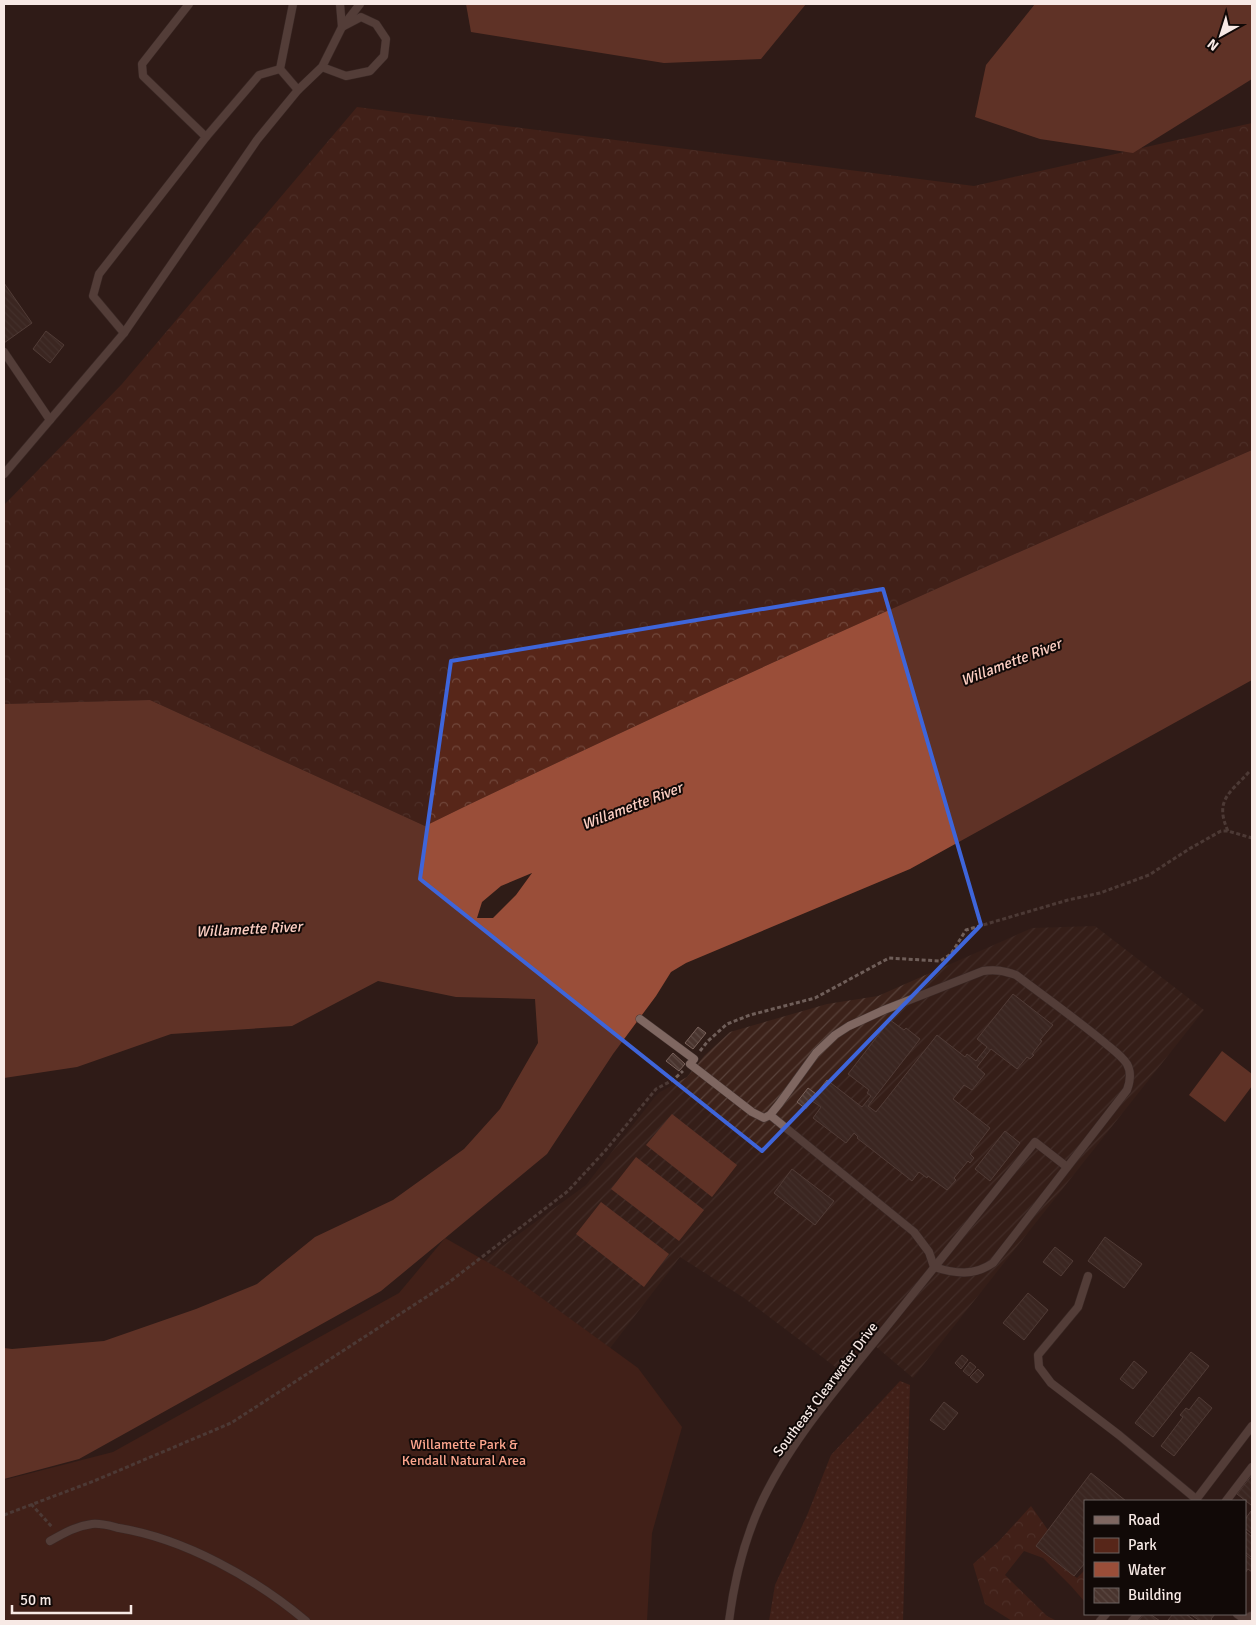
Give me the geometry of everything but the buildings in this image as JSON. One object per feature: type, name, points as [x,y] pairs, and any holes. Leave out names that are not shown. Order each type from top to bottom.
[{"type":"lane","points":[[190,4],[142,64],[143,76],[206,137]]},
{"type":"lane","points":[[280,69],[293,4]]},
{"type":"lane","points":[[340,4],[342,27]]},
{"type":"lane","points":[[4,474],[124,333],[257,140],[298,90],[322,67],[342,27],[360,4]]},
{"type":"lane","points":[[322,67],[346,76],[370,71],[384,56],[386,39],[376,24],[361,18],[342,27]]},
{"type":"lane","points":[[124,333],[93,296],[99,274],[206,137],[259,75],[280,69]]},
{"type":"lane","points":[[280,69],[298,90]]},
{"type":"lane","points":[[4,352],[50,420]]},
{"type":"lane","points":[[640,1020],[752,1112],[764,1118],[770,1115],[779,1104],[816,1053],[835,1035],[849,1026],[884,1010],[983,972],[1002,970],[1016,975],[1097,1037],[1122,1058],[1130,1072],[1130,1083],[1127,1090],[993,1263],[982,1270],[974,1272],[950,1272],[934,1267],[929,1252],[914,1232],[770,1115]]},
{"type":"lane","name":"Southeast Clearwater Drive","points":[[730,1621],[738,1568],[749,1531],[779,1471],[822,1408],[1035,1142],[1067,1167]]},
{"type":"lane","points":[[1088,1276],[1078,1307],[1038,1355],[1039,1367],[1051,1383],[1119,1435],[1196,1500],[1252,1426]]},
{"type":"lane","points":[[1227,1500],[1252,1468]]},
{"type":"lane","points":[[50,1541],[71,1528],[95,1523],[136,1531],[187,1548],[224,1566],[274,1597],[306,1621]]},
{"type":"path","points":[[1228,831],[1222,818],[1224,799],[1252,771]]},
{"type":"path","points":[[4,1515],[94,1481],[231,1424],[448,1283],[568,1191],[605,1151],[656,1089],[673,1080],[708,1041],[727,1024],[750,1015],[815,998],[889,958],[940,961],[951,954],[966,930],[1068,900],[1100,893],[1149,875],[1188,849],[1221,832],[1228,831],[1252,838]]},
{"type":"path","points":[[31,1504],[59,1536]]},
{"type":"highlighted area","points":[[883,589],[981,925],[762,1151],[420,879],[451,661]]},
{"type":"shaded area","points":[[1095,926],[1204,1010],[913,1378],[867,1339],[842,1372],[744,1298],[680,1257],[594,1369],[482,1261],[586,1185],[654,1098],[660,1092],[687,1077],[704,1056],[730,1032],[827,1004],[878,996],[1032,928]]},
{"type":"green space","points":[[357,107],[974,186],[1252,123],[1252,450],[836,634],[425,826],[150,700],[4,704],[4,505],[122,384]]},
{"type":"green space","name":"Willamette Park & Kendall Natural Area","points":[[445,1238],[510,1275],[638,1368],[682,1427],[652,1533],[647,1621],[4,1621],[4,1480],[113,1452],[399,1293]]},
{"type":"green space","points":[[900,1381],[910,1385],[903,1621],[769,1621],[775,1585],[808,1513],[831,1455]]},
{"type":"green space","points":[[1031,1506],[1048,1530],[1036,1546],[1077,1578],[1084,1571],[1084,1601],[1043,1558],[1024,1551],[1005,1575],[1047,1616],[1057,1621],[1012,1621],[985,1604],[973,1564],[999,1541]]},
{"type":"water","points":[[466,4],[806,4],[761,59],[664,63],[471,32]]},
{"type":"water","points":[[1035,4],[1252,4],[1252,79],[1133,153],[1040,139],[975,117],[986,65]]},
{"type":"water","name":"Willamette River","points":[[1252,450],[1252,680],[910,869],[686,963],[671,972],[656,996],[613,1054],[547,1154],[381,1291],[79,1459],[4,1479],[4,1348],[12,1349],[104,1341],[196,1309],[257,1284],[315,1237],[393,1200],[464,1149],[500,1109],[538,1043],[535,999],[456,997],[378,981],[292,1026],[171,1034],[77,1067],[4,1078],[4,704],[150,700],[425,826],[733,681],[940,587]],"holes":[[[532,873],[516,895],[493,918],[477,918],[482,902],[501,886]]]},
{"type":"water","points":[[1222,1051],[1252,1074],[1252,1086],[1225,1122],[1189,1095]]},
{"type":"water","points":[[672,1114],[737,1165],[712,1197],[646,1145]]},
{"type":"water","points":[[636,1157],[704,1210],[679,1241],[611,1189]]},
{"type":"water","points":[[601,1202],[669,1254],[644,1287],[576,1234]]}]
